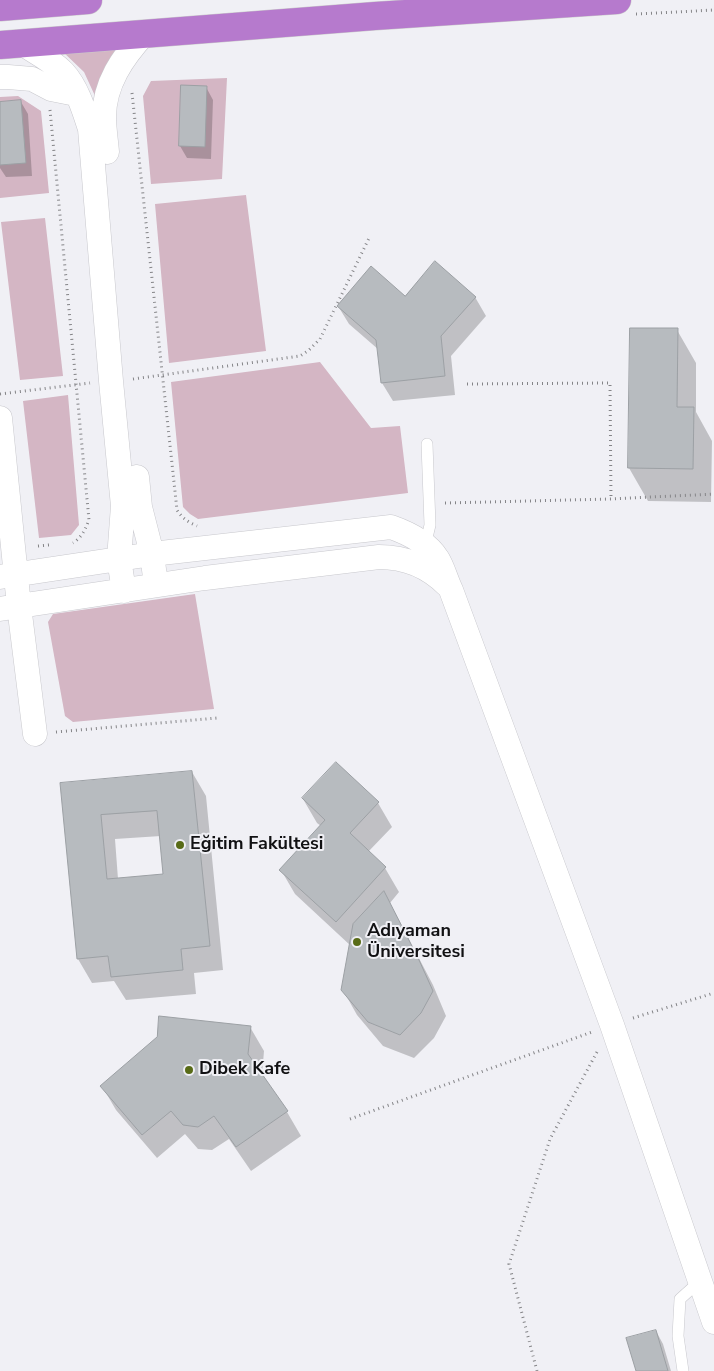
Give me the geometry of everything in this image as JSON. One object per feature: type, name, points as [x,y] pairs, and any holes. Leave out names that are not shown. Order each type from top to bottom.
[{"type":"highway","points":[[0,7],[88,0]]},
{"type":"highway","points":[[10,44],[375,16],[622,8]]},
{"type":"street","points":[[124,590],[119,559],[123,506],[119,381],[104,116],[106,98],[111,81],[127,53],[144,34]]},
{"type":"street","points":[[10,44],[45,57],[63,73],[76,94],[90,129],[119,381],[140,507],[152,554],[156,585]]},
{"type":"street","points":[[0,77],[32,79],[51,89],[76,94]]},
{"type":"street","points":[[0,418],[10,608],[35,734]]},
{"type":"street","points":[[8,576],[152,554],[391,527],[405,532],[421,554]]},
{"type":"street","points":[[10,608],[156,585],[379,557],[401,559],[421,554],[436,557],[451,590],[612,1025],[714,1322]]},
{"type":"lane","points":[[421,554],[430,526],[427,444]]},
{"type":"lane","points":[[683,1371],[678,1336],[680,1299],[700,1282]]},
{"type":"path","points":[[622,8],[714,10]]},
{"type":"path","points":[[133,85],[132,93],[176,510],[189,523],[200,526]]},
{"type":"path","points":[[51,89],[50,108],[89,520],[80,538],[73,543],[64,544]]},
{"type":"path","points":[[0,394],[119,381],[300,356],[320,339],[370,236]]},
{"type":"path","points":[[467,384],[610,383],[611,499]]},
{"type":"path","points":[[429,504],[714,494]]},
{"type":"path","points":[[38,546],[54,544]]},
{"type":"path","points":[[35,734],[217,718]]},
{"type":"path","points":[[350,1119],[612,1025],[714,993]]},
{"type":"path","points":[[537,1371],[509,1264],[550,1139],[612,1025]]},
{"type":"shaded area","points":[[120,47],[96,98],[84,72],[62,51]]},
{"type":"shaded area","points":[[227,78],[222,179],[151,184],[143,96],[151,81]]},
{"type":"shaded area","points":[[18,96],[41,111],[49,193],[0,198],[0,97]]},
{"type":"shaded area","points":[[246,195],[266,351],[169,363],[155,204]]},
{"type":"shaded area","points":[[45,218],[63,376],[20,380],[1,222]]},
{"type":"shaded area","points":[[320,362],[371,428],[400,426],[408,493],[198,519],[190,514],[183,507],[171,382]]},
{"type":"shaded area","points":[[68,395],[79,525],[71,535],[39,538],[23,401]]},
{"type":"shaded area","points":[[195,594],[214,709],[73,722],[65,716],[48,622],[53,614]]},
{"type":"building","points":[[181,85],[207,86],[205,147],[179,146]]},
{"type":"building","points":[[21,100],[26,163],[0,165],[0,102]]},
{"type":"building","points":[[435,261],[476,297],[441,336],[445,376],[381,383],[376,340],[337,306],[371,266],[405,296]]},
{"type":"building","points":[[630,328],[678,328],[677,407],[694,407],[693,469],[628,468]]},
{"type":"building","points":[[336,762],[379,802],[350,833],[386,867],[336,922],[279,870],[325,820],[302,798]]},
{"type":"building","name":"Eğitim Fakültesi","points":[[192,771],[210,946],[181,949],[183,970],[111,977],[108,956],[77,959],[60,783]],"holes":[[[157,811],[163,874],[107,879],[101,815]]]},
{"type":"building","points":[[384,891],[433,991],[421,1013],[400,1035],[368,1022],[341,990],[353,924]]},
{"type":"building","name":"Dibek Kafe","points":[[159,1016],[251,1026],[248,1054],[288,1111],[236,1147],[214,1116],[198,1127],[183,1125],[171,1111],[142,1135],[100,1086],[157,1037]]},
{"type":"building","points":[[656,1330],[668,1371],[636,1371],[626,1338]]},
{"type":"place","name":"Eğitim Fakültesi","points":[[180,845]]},
{"type":"place","name":"Adıyaman Üniversitesi","points":[[357,942]]},
{"type":"place","name":"Dibek Kafe","points":[[189,1070]]}]
